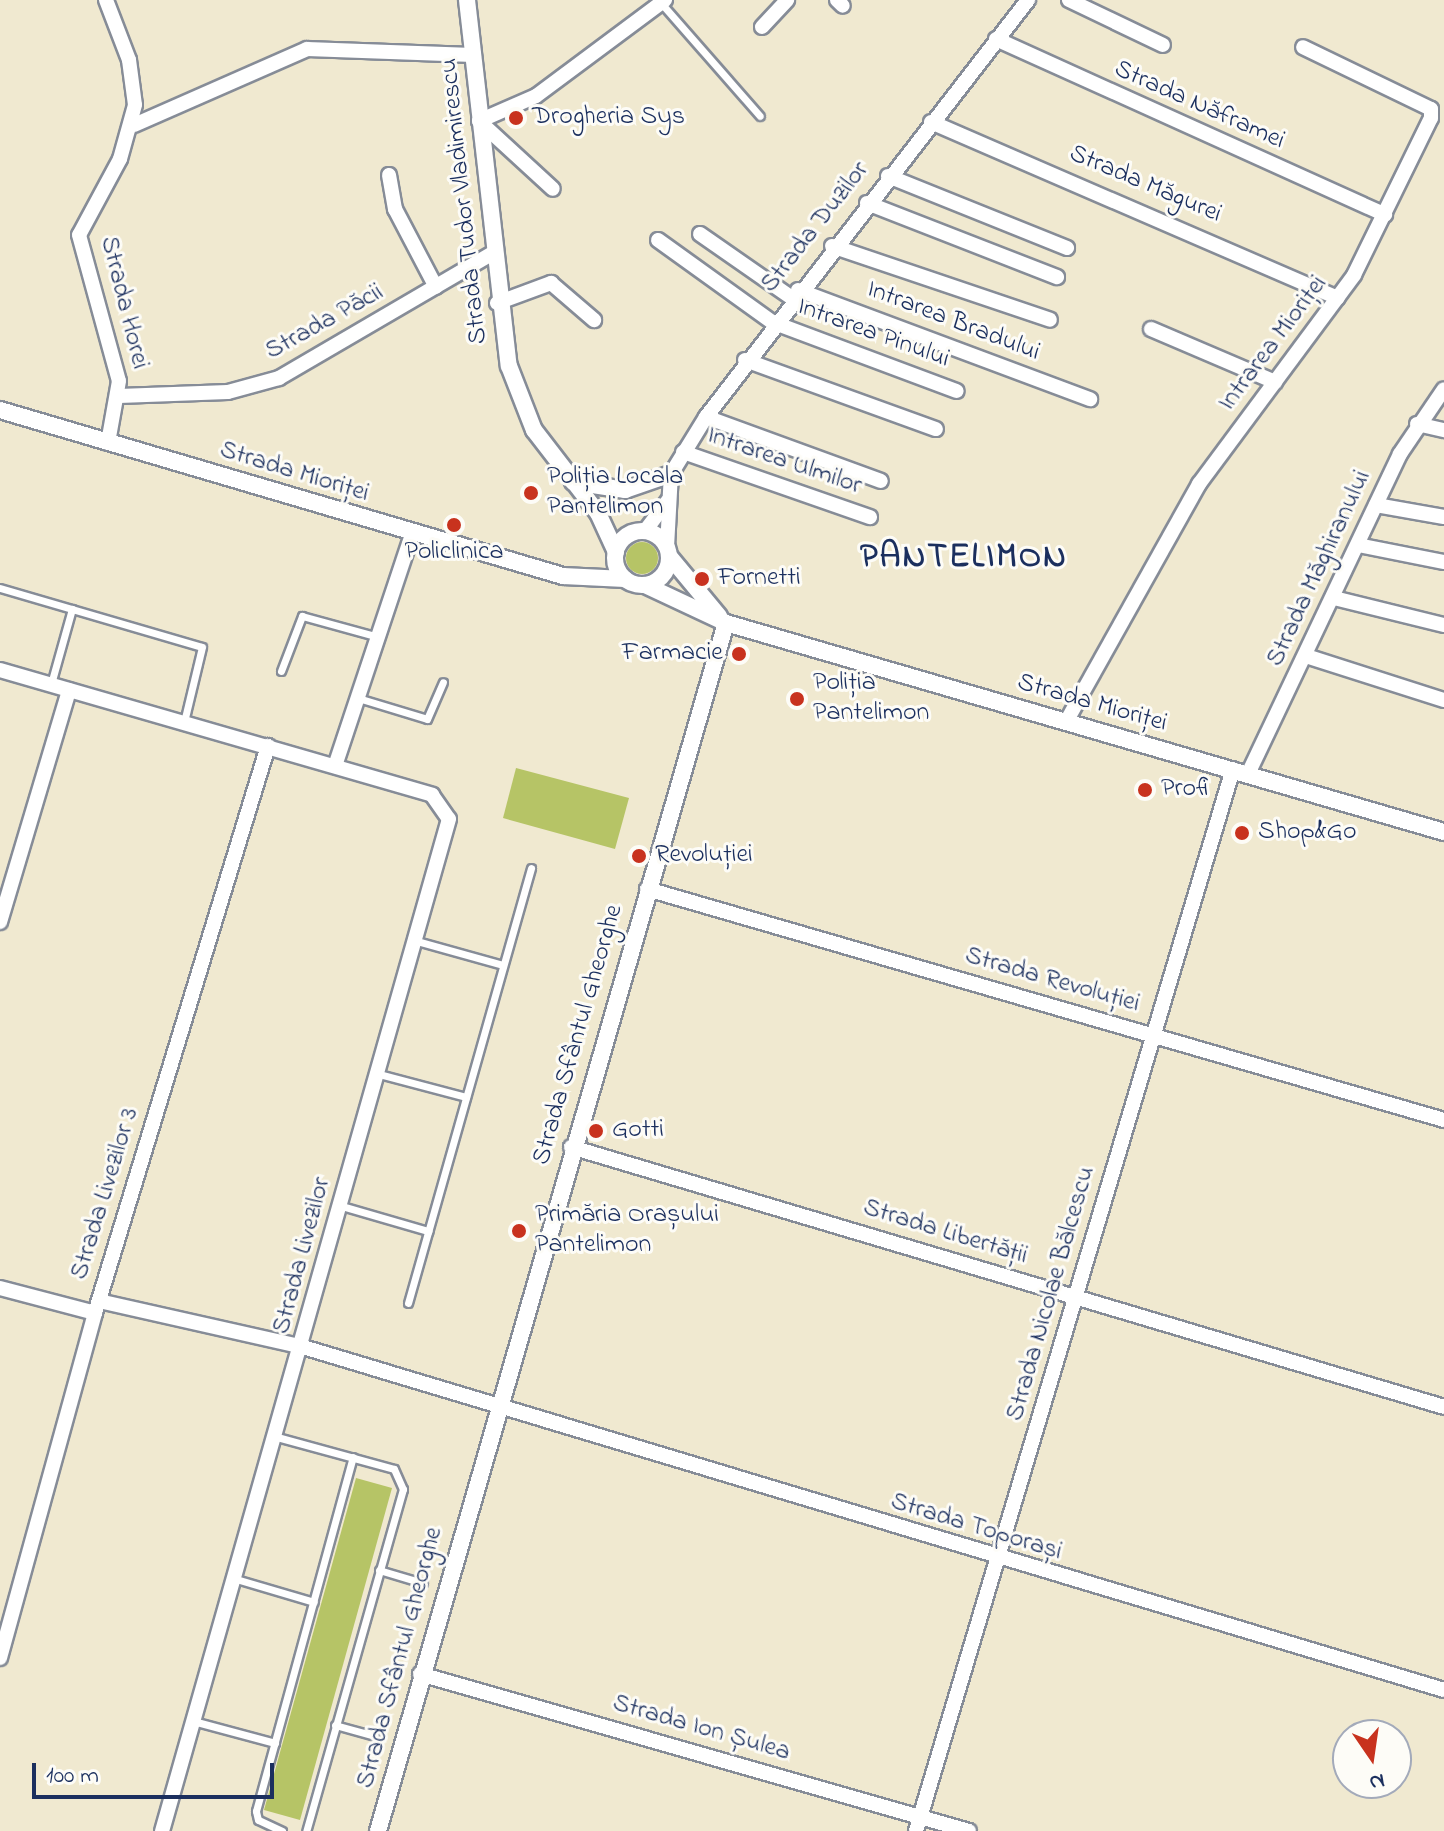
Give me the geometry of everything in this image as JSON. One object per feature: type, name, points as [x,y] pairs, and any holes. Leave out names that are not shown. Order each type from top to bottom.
[{"type":"street","points":[[106,0],[129,60],[134,125],[307,49],[473,55]]},
{"type":"street","name":"Strada Tudor Vladimirescu","points":[[467,0],[497,303],[521,402],[571,482],[598,513],[615,556]]},
{"type":"street","points":[[762,27],[787,0]]},
{"type":"street","name":"Strada Duzilor","points":[[668,552],[671,474],[683,452],[772,322],[1028,0]]},
{"type":"street","points":[[1069,0],[1163,45]]},
{"type":"street","points":[[553,189],[479,121],[536,96],[663,2]]},
{"type":"street","name":"Strada Năframei","points":[[996,39],[1385,215]]},
{"type":"street","name":"Intrarea Mioriței","points":[[1066,722],[1193,495],[1338,298],[1385,215],[1431,109],[1303,47]]},
{"type":"street","name":"Strada Măgurei","points":[[931,122],[1338,298]]},
{"type":"street","name":"Strada Horei","points":[[108,443],[119,396],[79,235],[134,125]]},
{"type":"street","points":[[389,175],[395,209],[436,287]]},
{"type":"street","points":[[888,176],[1067,248]]},
{"type":"street","points":[[867,203],[1057,277]]},
{"type":"street","name":"Intrarea Bradului","points":[[700,234],[795,294],[1090,399]]},
{"type":"street","name":"Intrarea Pinului","points":[[658,240],[772,322],[957,391]]},
{"type":"street","points":[[832,246],[1050,320]]},
{"type":"street","name":"Strada Păcii","points":[[119,396],[257,386],[493,253]]},
{"type":"street","points":[[497,303],[556,283],[594,320]]},
{"type":"street","points":[[1151,329],[1275,382]]},
{"type":"street","points":[[745,360],[936,429]]},
{"type":"street","name":"Strada Măghiranului","points":[[1241,772],[1306,656],[1417,424],[1444,389]]},
{"type":"street","name":"Strada Mioriței","points":[[0,410],[412,534],[575,578],[625,579]]},
{"type":"street","points":[[706,417],[881,481]]},
{"type":"street","points":[[1417,424],[1444,430]]},
{"type":"street","name":"Intrarea Ulmilor","points":[[683,452],[870,517]]},
{"type":"street","points":[[571,482],[618,491],[671,474]]},
{"type":"street","points":[[575,578],[615,556],[668,501]]},
{"type":"street","points":[[1376,505],[1444,517]]},
{"type":"street","name":"Strada Tudor Vladimirescu","points":[[598,513],[640,532]]},
{"type":"street","points":[[640,532],[668,552],[726,623]]},
{"type":"street","points":[[335,766],[412,534]]},
{"type":"street","points":[[1358,545],[1444,562]]},
{"type":"street","points":[[615,556],[625,579],[645,585],[660,579],[668,552]]},
{"type":"street","name":"Strada Mioriței","points":[[645,585],[726,623],[1444,832]]},
{"type":"street","points":[[1334,598],[1444,625]]},
{"type":"street","name":"Strada Sfântul Gheorghe","points":[[378,1831],[571,1147],[726,623]]},
{"type":"street","points":[[1306,656],[1444,700]]},
{"type":"street","name":"Strada Livezilor","points":[[0,670],[432,795],[446,809],[448,830],[303,1347],[162,1831]]},
{"type":"street","points":[[0,922],[69,690]]},
{"type":"street","name":"Strada Livezilor 3","points":[[0,1658],[97,1307],[268,746]]},
{"type":"street","name":"Strada Nicolae Bălcescu","points":[[918,1824],[1153,1035],[1241,772]]},
{"type":"street","name":"Strada Revoluției","points":[[647,889],[1444,1120]]},
{"type":"street","name":"Strada Libertății","points":[[571,1147],[1444,1407]]},
{"type":"street","name":"Strada Toporași","points":[[0,1288],[303,1347],[998,1560],[1444,1690]]},
{"type":"street","name":"Strada Ion Șulea","points":[[420,1674],[918,1824],[969,1831]]},
{"type":"lane","points":[[663,2],[760,116]]},
{"type":"lane","points":[[0,588],[202,647],[184,722]]},
{"type":"lane","points":[[51,685],[72,609]]},
{"type":"lane","points":[[281,671],[302,616],[378,637]]},
{"type":"lane","points":[[358,697],[427,719],[443,682]]},
{"type":"lane","points":[[408,1303],[531,868]]},
{"type":"lane","points":[[417,941],[503,965]]},
{"type":"lane","points":[[379,1074],[466,1097]]},
{"type":"lane","points":[[342,1206],[428,1231]]},
{"type":"lane","points":[[277,1437],[353,1457],[402,1477],[306,1831]]},
{"type":"lane","points":[[282,1831],[258,1820],[256,1811],[353,1457]]},
{"type":"lane","points":[[379,1570],[423,1583]]},
{"type":"lane","points":[[236,1579],[314,1602]]},
{"type":"lane","points":[[193,1721],[275,1743]]},
{"type":"lane","points":[[335,1725],[375,1736]]},
{"type":"green space","points":[[642,542],[653,547],[658,558],[653,569],[642,574],[631,569],[626,558],[631,547]]},
{"type":"green space","points":[[516,768],[629,798],[615,849],[503,818]]},
{"type":"green space","points":[[356,1478],[392,1488],[300,1820],[264,1810]]},
{"type":"place","name":"Drogheria Sys","points":[[516,118]]},
{"type":"place","name":"Poliția Locala Pantelimon","points":[[531,493]]},
{"type":"place","name":"Policlinica","points":[[454,525]]},
{"type":"place","name":"Fornetti","points":[[702,579]]},
{"type":"place","name":"Farmacie","points":[[739,654]]},
{"type":"place","name":"Poliția Pantelimon","points":[[797,699]]},
{"type":"place","name":"Profi","points":[[1145,790]]},
{"type":"place","name":"Shop&Go","points":[[1242,833]]},
{"type":"place","name":"Revoluției","points":[[639,856]]},
{"type":"place","name":"Gotti","points":[[596,1131]]},
{"type":"place","name":"Primăria Orașului Pantelimon","points":[[519,1231]]},
{"type":"district","name":"PANTELIMON","points":[[964,559]]}]
